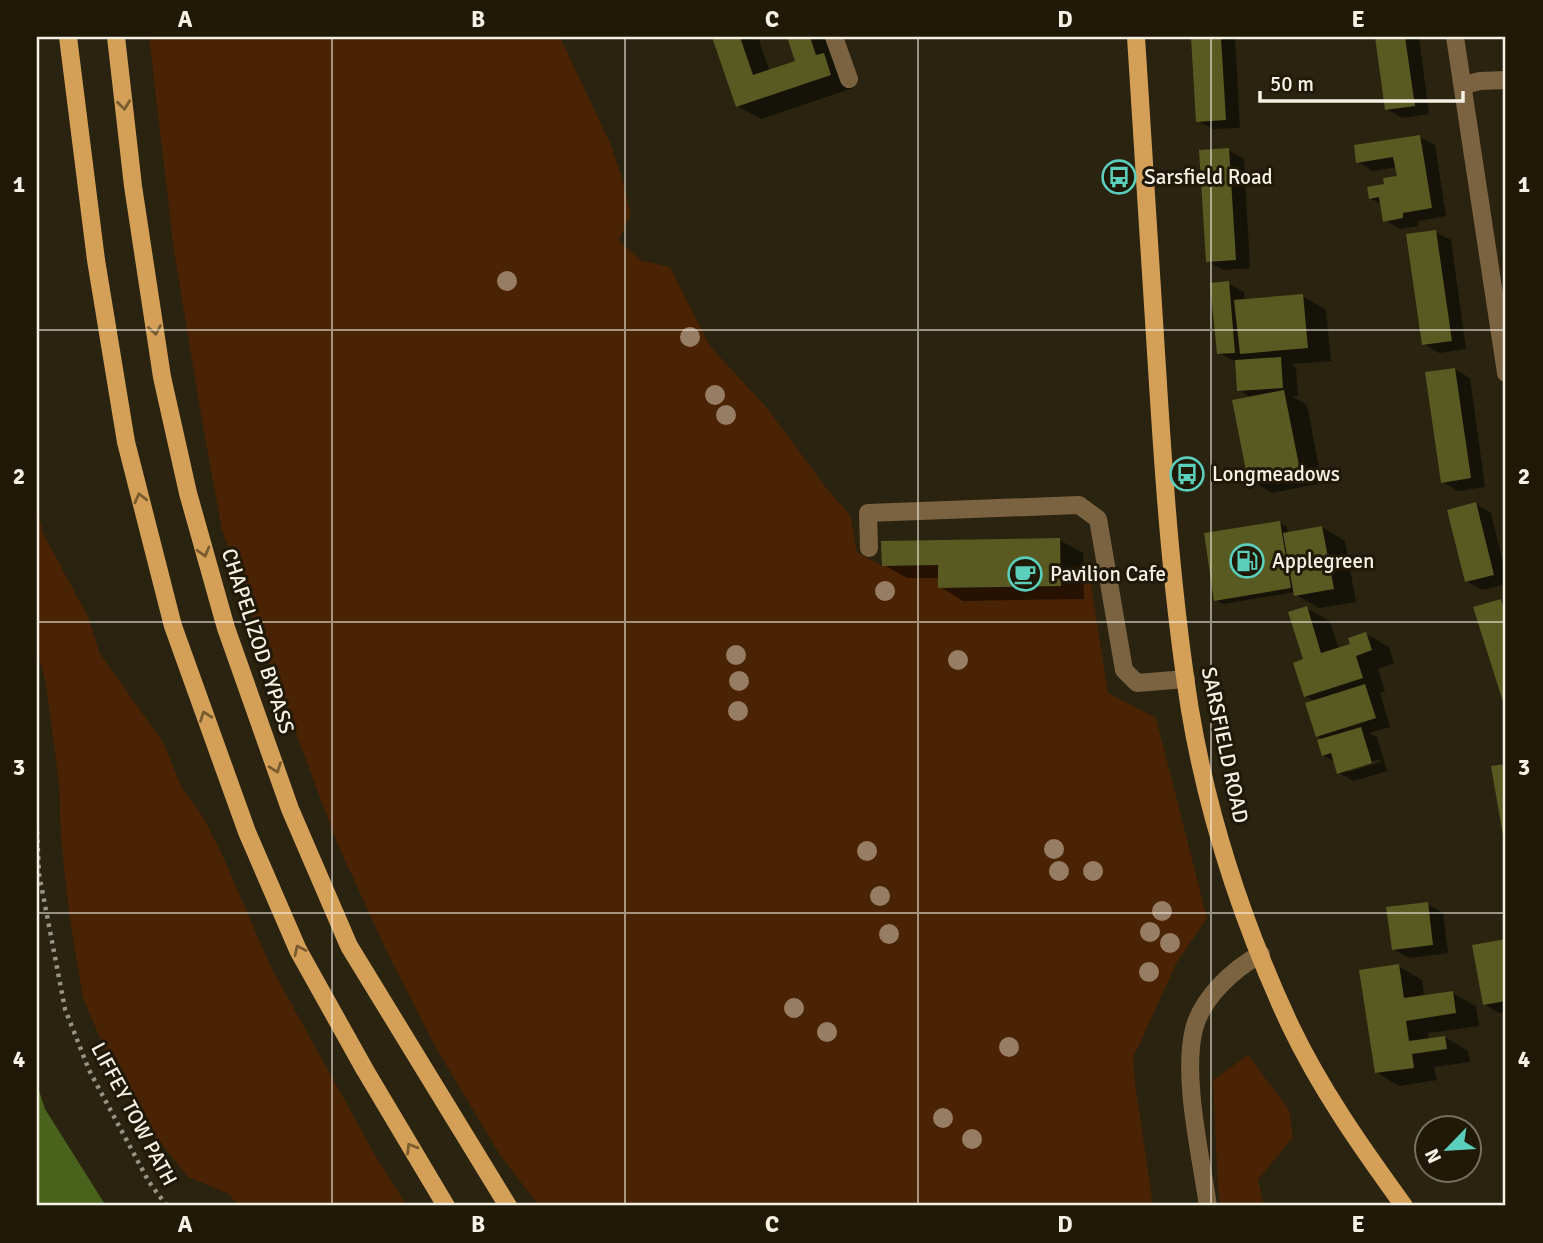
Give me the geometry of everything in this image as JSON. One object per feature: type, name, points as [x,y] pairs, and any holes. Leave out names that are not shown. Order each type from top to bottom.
[{"type":"main road","points":[[68,37],[96,260],[126,442],[173,625],[247,832],[298,950],[446,1206]]},
{"type":"main road","name":"CHAPELIZOD BYPASS","points":[[116,37],[133,186],[162,377],[188,493],[226,628],[290,809],[349,946],[508,1206]]},
{"type":"main road","name":"SARSFIELD ROAD","points":[[1136,37],[1174,592],[1186,679],[1209,797],[1231,872],[1290,1025],[1325,1091],[1357,1142],[1404,1206]]},
{"type":"street","points":[[834,37],[849,79]]},
{"type":"street","points":[[1455,37],[1506,373]]},
{"type":"street","points":[[1464,85],[1506,80]]},
{"type":"street","points":[[869,548],[868,513],[1079,505],[1098,519],[1124,670],[1137,683],[1186,679]]},
{"type":"street","points":[[1208,1206],[1189,1070],[1195,1028],[1212,996],[1240,965],[1261,954]]},
{"type":"path","name":"LIFFEY TOW PATH","points":[[37,831],[39,874],[65,1009],[89,1070],[149,1182],[167,1206]]},
{"type":"shaded area","points":[[149,37],[560,37],[610,143],[622,178],[631,214],[619,240],[640,260],[670,267],[710,346],[767,408],[827,489],[850,515],[857,552],[882,566],[938,565],[938,588],[1061,586],[1061,569],[1088,565],[1108,693],[1156,718],[1207,918],[1177,962],[1133,1058],[1153,1206],[539,1206],[500,1155],[436,1048],[388,954],[338,845],[222,530],[174,251]]},
{"type":"shaded area","points":[[37,507],[43,533],[88,617],[100,654],[163,742],[182,788],[203,817],[220,850],[271,967],[375,1155],[407,1206],[238,1206],[229,1194],[188,1177],[146,1125],[109,1059],[83,998],[69,913],[61,839],[59,783],[46,684],[37,649]]},
{"type":"shaded area","points":[[1248,1055],[1289,1110],[1293,1137],[1258,1180],[1264,1206],[1221,1206],[1213,1080]]},
{"type":"shaded area","points":[[37,1085],[45,1109],[106,1206],[37,1206]]},
{"type":"building","points":[[712,37],[740,37],[753,75],[795,61],[787,37],[810,37],[816,55],[824,53],[831,75],[736,107]]},
{"type":"building","points":[[1191,37],[1221,37],[1226,120],[1196,122]]},
{"type":"building","points":[[1375,37],[1405,37],[1415,106],[1385,110]]},
{"type":"building","points":[[1420,135],[1432,208],[1403,213],[1403,218],[1383,222],[1379,197],[1369,199],[1367,187],[1384,184],[1383,178],[1397,176],[1393,157],[1356,163],[1354,145]]},
{"type":"building","points":[[1229,148],[1236,260],[1206,262],[1199,150]]},
{"type":"building","points":[[1436,230],[1452,341],[1422,345],[1406,234]]},
{"type":"building","points":[[1229,281],[1235,353],[1217,354],[1210,283]]},
{"type":"building","points":[[1303,294],[1308,348],[1240,354],[1234,300]]},
{"type":"building","points":[[1281,357],[1283,388],[1237,391],[1235,360]]},
{"type":"building","points":[[1455,368],[1471,478],[1441,483],[1425,372]]},
{"type":"building","points":[[1284,390],[1300,470],[1248,481],[1232,400]]},
{"type":"building","points":[[1476,502],[1494,575],[1465,582],[1447,510]]},
{"type":"building","points":[[1280,521],[1291,588],[1214,601],[1204,533]]},
{"type":"building","points":[[1322,526],[1334,589],[1294,596],[1283,533]]},
{"type":"building","points":[[1060,538],[1061,586],[938,588],[938,565],[882,566],[881,541]]},
{"type":"building","points":[[1501,599],[1506,615],[1506,711],[1473,607]]},
{"type":"building","points":[[1307,606],[1321,653],[1350,644],[1348,638],[1366,632],[1372,650],[1356,656],[1363,678],[1304,697],[1293,663],[1303,659],[1288,612]]},
{"type":"building","points":[[1365,684],[1376,718],[1316,737],[1305,703]]},
{"type":"building","points":[[1361,727],[1372,763],[1337,774],[1331,753],[1322,756],[1317,740]]},
{"type":"building","points":[[1506,764],[1506,847],[1505,847],[1491,766]]},
{"type":"building","points":[[1428,902],[1433,945],[1392,950],[1386,907]]},
{"type":"building","points":[[1506,939],[1506,1001],[1483,1005],[1472,945]]},
{"type":"building","points":[[1399,964],[1404,998],[1453,991],[1456,1013],[1406,1021],[1409,1041],[1445,1036],[1447,1049],[1412,1054],[1414,1068],[1375,1073],[1359,970]]},
{"type":"place","name":"Sarsfield Road","points":[[1119,177]]},
{"type":"place","name":"Longmeadows","points":[[1187,474]]},
{"type":"place","name":"Applegreen","points":[[1247,561]]},
{"type":"place","name":"Pavilion Cafe","points":[[1025,574]]}]
